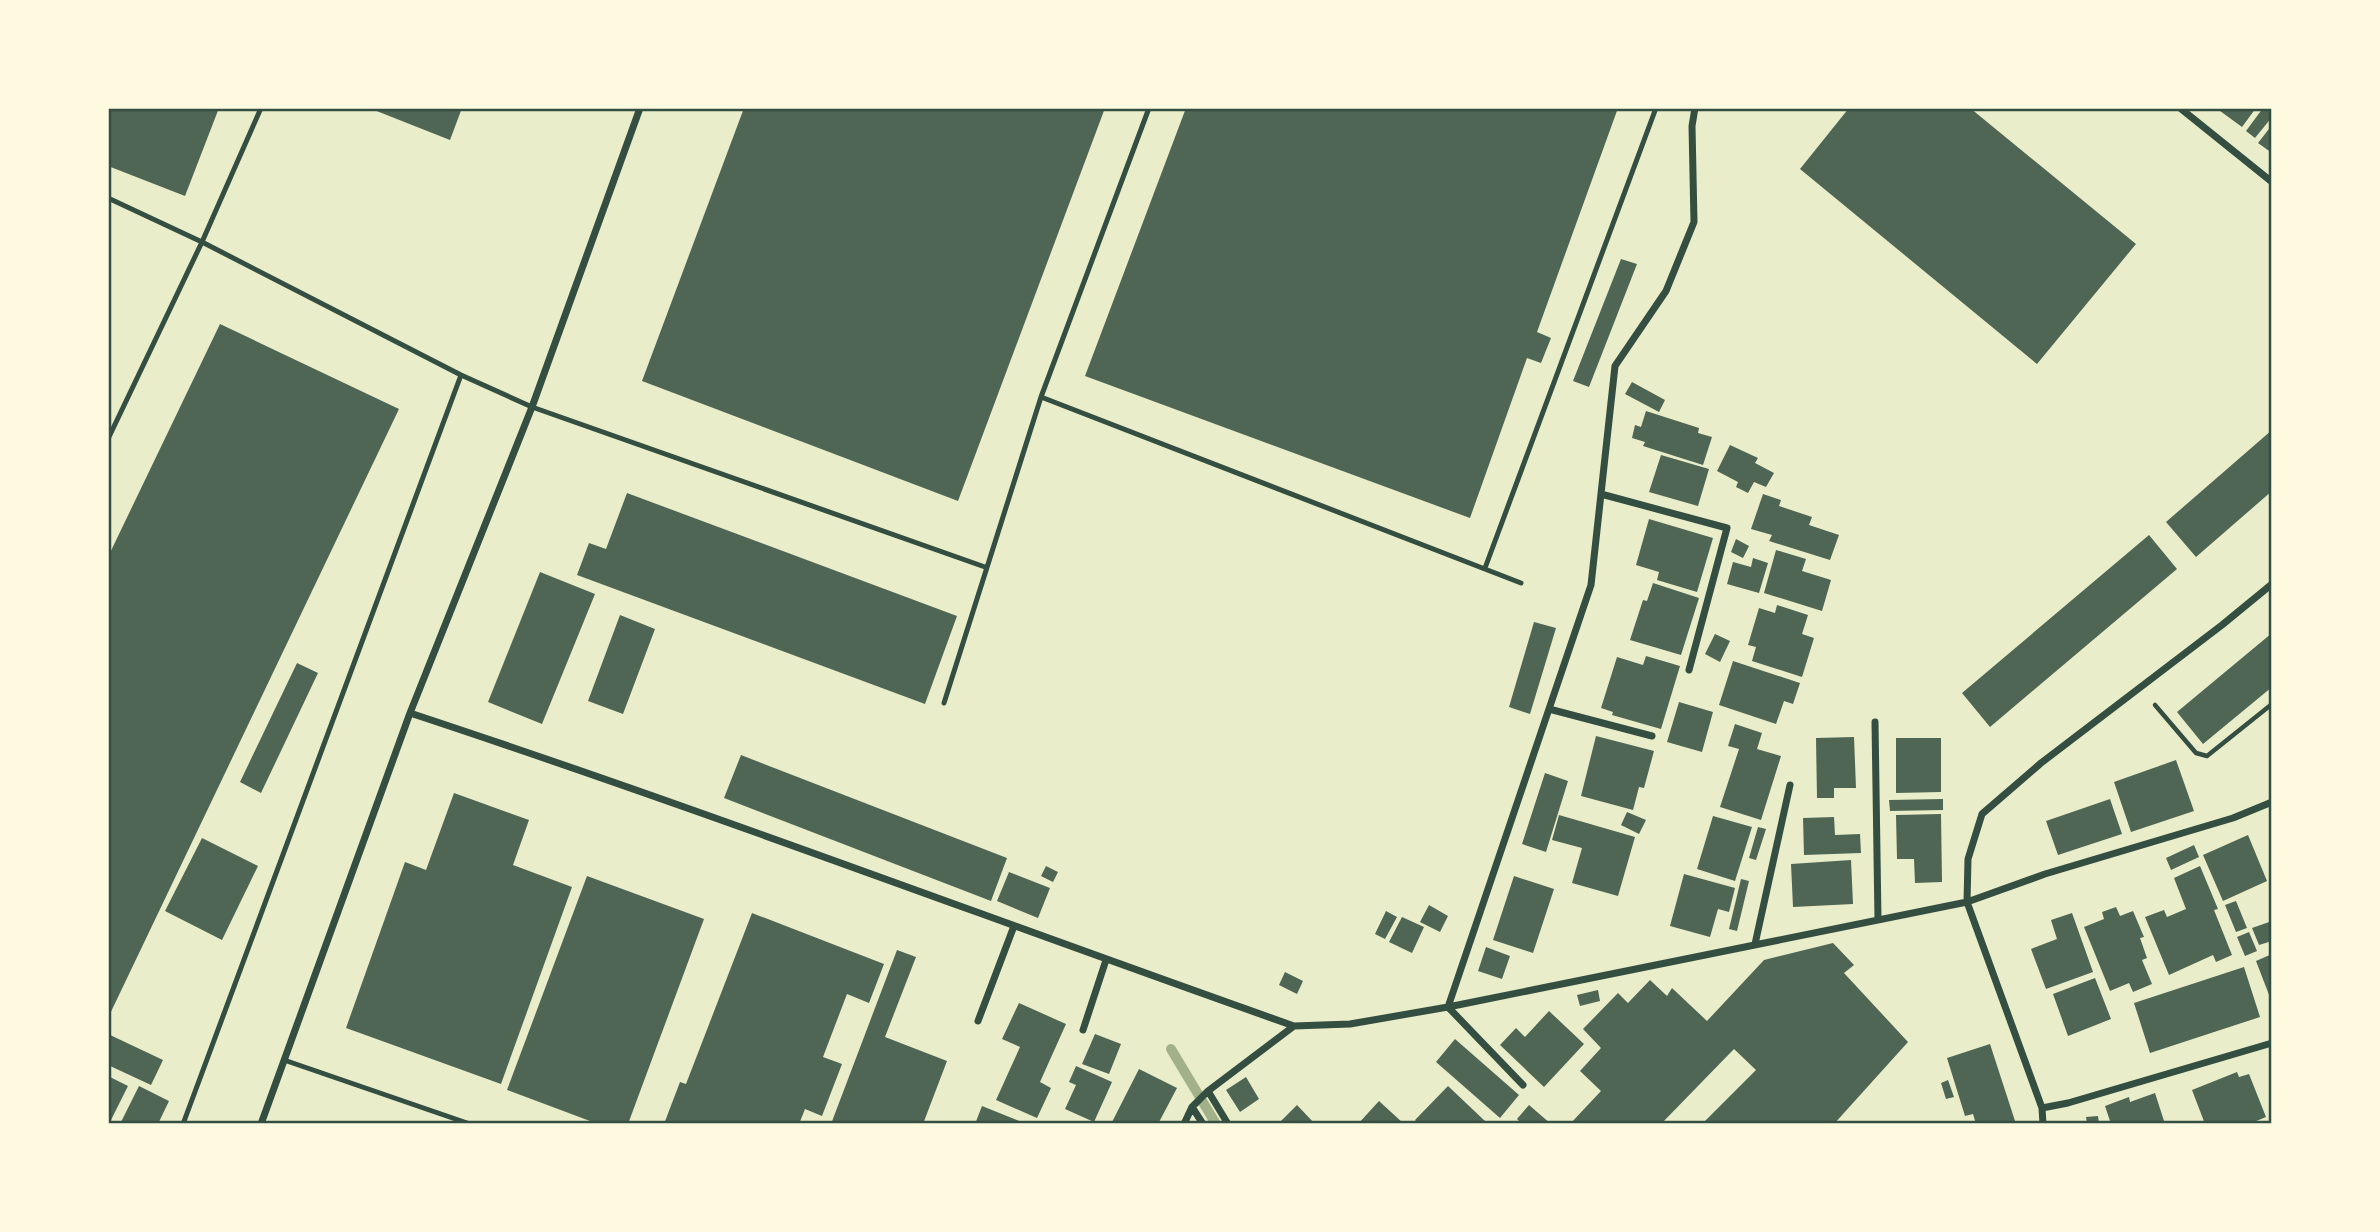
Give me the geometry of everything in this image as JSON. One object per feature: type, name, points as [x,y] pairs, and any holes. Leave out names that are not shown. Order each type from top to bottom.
[{"type":"street","points":[[261,1124],[410,713],[532,407],[640,108]]},
{"type":"street","points":[[1448,1007],[1591,585],[1615,366],[1666,291],[1694,222],[1692,126],[1695,108]]},
{"type":"street","points":[[2180,108],[2272,182]]},
{"type":"street","points":[[1601,494],[1727,528],[1689,670]]},
{"type":"street","points":[[2043,1124],[2042,1108],[1968,902],[1968,859],[1982,814],[2041,763],[2272,584]]},
{"type":"street","points":[[1549,709],[1653,736]]},
{"type":"street","points":[[410,713],[628,786],[1294,1026],[1350,1024],[1448,1007],[1968,902],[2045,874],[2233,818],[2272,802]]},
{"type":"street","points":[[1875,722],[1878,920]]},
{"type":"street","points":[[1755,944],[1790,785]]},
{"type":"street","points":[[978,1021],[1014,926]]},
{"type":"street","points":[[1083,1030],[1106,960]]},
{"type":"street","points":[[1448,1007],[1523,1085]]},
{"type":"street","points":[[1184,1124],[1192,1107],[1208,1091],[1294,1026]]},
{"type":"street","points":[[2042,1108],[2068,1103],[2272,1044]]},
{"type":"street","points":[[1208,1091],[1228,1124]]},
{"type":"street","points":[[1192,1107],[1203,1124]]},
{"type":"lane","points":[[108,439],[202,242],[261,108]]},
{"type":"lane","points":[[944,703],[1041,397],[1149,108]]},
{"type":"lane","points":[[1485,568],[1656,108]]},
{"type":"lane","points":[[108,198],[202,242],[461,375],[532,407],[985,567]]},
{"type":"lane","points":[[183,1124],[461,375]]},
{"type":"lane","points":[[1041,397],[1521,583]]},
{"type":"lane","points":[[284,1060],[470,1124]]},
{"type":"path","points":[[2141,688],[2196,753],[2207,756],[2272,704]]},
{"type":"building","points":[[108,108],[219,108],[185,196],[108,166]]},
{"type":"building","points":[[369,108],[462,108],[450,140]]},
{"type":"building","points":[[744,108],[1105,108],[958,501],[642,381]]},
{"type":"building","points":[[1186,108],[1618,108],[1537,332],[1551,338],[1541,363],[1527,358],[1470,518],[1085,376]]},
{"type":"building","points":[[1849,108],[1970,108],[2136,244],[2037,364],[1800,169]]},
{"type":"building","points":[[2216,108],[2256,108],[2242,127]]},
{"type":"building","points":[[2263,108],[2272,108],[2272,117],[2255,138],[2246,131]]},
{"type":"building","points":[[2272,125],[2272,153],[2258,143]]},
{"type":"building","points":[[1621,259],[1637,264],[1589,387],[1573,381]]},
{"type":"building","points":[[220,324],[399,409],[108,1018],[108,557]]},
{"type":"building","points":[[1632,382],[1665,400],[1659,412],[1625,394]]},
{"type":"building","points":[[1646,411],[1699,428],[1698,433],[1712,437],[1703,465],[1643,446],[1645,442],[1632,438],[1635,425],[1641,427]]},
{"type":"building","points":[[2272,430],[2272,491],[2196,557],[2166,522]]},
{"type":"building","points":[[1730,445],[1758,458],[1755,463],[1774,473],[1766,487],[1754,482],[1748,493],[1736,487],[1738,482],[1717,471]]},
{"type":"building","points":[[1661,455],[1709,469],[1698,506],[1649,492]]},
{"type":"building","points":[[627,493],[957,616],[925,704],[577,575],[589,543],[606,549]]},
{"type":"building","points":[[1763,494],[1781,500],[1779,506],[1812,517],[1809,525],[1839,535],[1830,560],[1769,541],[1772,535],[1751,529]]},
{"type":"building","points":[[1649,519],[1713,538],[1697,592],[1657,580],[1659,572],[1636,565]]},
{"type":"building","points":[[2149,535],[2177,569],[1990,727],[1962,693]]},
{"type":"building","points":[[1736,539],[1749,546],[1743,558],[1731,552]]},
{"type":"building","points":[[1776,550],[1806,559],[1802,571],[1831,580],[1822,611],[1764,593]]},
{"type":"building","points":[[1753,558],[1768,563],[1759,593],[1727,584],[1733,562],[1751,567]]},
{"type":"building","points":[[540,572],[595,594],[542,724],[488,702]]},
{"type":"building","points":[[1653,583],[1699,598],[1681,655],[1630,640],[1643,600],[1647,601]]},
{"type":"building","points":[[1777,605],[1808,615],[1802,634],[1814,638],[1802,677],[1752,661],[1756,647],[1748,645],[1759,608],[1775,613]]},
{"type":"building","points":[[620,615],[655,629],[623,714],[588,701]]},
{"type":"building","points":[[1534,622],[1556,628],[1530,714],[1509,707]]},
{"type":"building","points":[[2272,633],[2272,687],[2203,744],[2177,712]]},
{"type":"building","points":[[1715,634],[1730,641],[1720,662],[1705,654]]},
{"type":"building","points":[[1646,656],[1680,666],[1661,729],[1612,715],[1613,712],[1601,708],[1617,657],[1643,665]]},
{"type":"building","points":[[1733,661],[1800,683],[1793,704],[1784,701],[1776,724],[1719,705]]},
{"type":"building","points":[[297,663],[318,673],[261,793],[240,782]]},
{"type":"building","points":[[1679,702],[1713,712],[1702,752],[1667,742]]},
{"type":"building","points":[[1735,724],[1762,733],[1757,749],[1781,756],[1761,820],[1720,807],[1739,749],[1728,746]]},
{"type":"building","points":[[1596,736],[1654,751],[1644,788],[1639,787],[1633,810],[1581,796]]},
{"type":"building","points":[[1854,737],[1856,788],[1834,788],[1834,798],[1817,798],[1816,738]]},
{"type":"building","points":[[1896,738],[1941,738],[1941,792],[1896,793]]},
{"type":"building","points":[[741,755],[1007,858],[991,901],[724,798]]},
{"type":"building","points":[[2176,760],[2194,811],[2131,832],[2114,782]]},
{"type":"building","points":[[1545,773],[1568,781],[1546,852],[1522,844]]},
{"type":"building","points":[[454,793],[529,820],[513,865],[572,887],[501,1084],[346,1028],[405,862],[426,870]]},
{"type":"building","points":[[1943,799],[1943,810],[1890,811],[1889,800]]},
{"type":"building","points":[[2110,799],[2122,834],[2058,855],[2046,821]]},
{"type":"building","points":[[1627,812],[1646,820],[1639,834],[1621,825]]},
{"type":"building","points":[[1941,814],[1942,882],[1915,883],[1914,859],[1897,859],[1896,815]]},
{"type":"building","points":[[1559,815],[1635,837],[1618,896],[1572,883],[1582,848],[1552,840]]},
{"type":"building","points":[[1713,816],[1752,827],[1735,881],[1697,869]]},
{"type":"building","points":[[1834,817],[1835,835],[1860,834],[1861,853],[1804,855],[1803,818]]},
{"type":"building","points":[[1758,827],[1766,829],[1756,860],[1749,858]]},
{"type":"building","points":[[2248,835],[2267,881],[2223,901],[2203,855]]},
{"type":"building","points":[[202,838],[258,866],[222,940],[165,911]]},
{"type":"building","points":[[2194,845],[2199,857],[2171,870],[2166,858]]},
{"type":"building","points":[[1851,860],[1853,904],[1793,907],[1791,864]]},
{"type":"building","points":[[1046,866],[1058,872],[1053,882],[1041,876]]},
{"type":"building","points":[[2200,866],[2218,909],[2214,910],[2232,955],[2216,962],[2213,955],[2169,975],[2145,917],[2164,910],[2167,917],[2186,909],[2174,878]]},
{"type":"building","points":[[1009,872],[1050,888],[1038,918],[997,901]]},
{"type":"building","points":[[1684,874],[1735,888],[1729,912],[1718,909],[1710,937],[1670,926]]},
{"type":"building","points":[[587,876],[704,919],[628,1124],[598,1124],[507,1090]]},
{"type":"building","points":[[1514,876],[1554,889],[1533,953],[1493,940]]},
{"type":"building","points":[[1741,879],[1749,881],[1737,931],[1729,929]]},
{"type":"building","points":[[2236,901],[2247,928],[2236,932],[2225,905]]},
{"type":"building","points":[[1429,905],[1448,916],[1440,932],[1420,922]]},
{"type":"building","points":[[2116,907],[2120,916],[2133,911],[2144,937],[2140,938],[2147,958],[2142,960],[2152,984],[2133,992],[2129,983],[2110,991],[2084,927],[2104,919],[2102,912]]},
{"type":"building","points":[[1386,911],[1397,917],[1385,939],[1375,934]]},
{"type":"building","points":[[752,913],[884,964],[869,1003],[847,994],[823,1057],[842,1064],[822,1116],[805,1109],[799,1124],[664,1124],[680,1082],[686,1084]]},
{"type":"building","points":[[2072,913],[2093,972],[2046,989],[2031,949],[2057,939],[2051,920]]},
{"type":"building","points":[[1402,917],[1424,927],[1412,953],[1389,942]]},
{"type":"building","points":[[2272,921],[2272,941],[2259,945],[2252,928]]},
{"type":"building","points":[[2249,932],[2257,951],[2245,956],[2237,937]]},
{"type":"building","points":[[1833,943],[1854,965],[1844,973],[1908,1042],[1834,1124],[1702,1124],[1756,1070],[1734,1049],[1661,1124],[1570,1124],[1601,1091],[1580,1071],[1601,1048],[1583,1029],[1618,993],[1628,1003],[1650,980],[1667,996],[1672,988],[1707,1021],[1764,960]]},
{"type":"building","points":[[1486,947],[1510,956],[1502,979],[1478,971]]},
{"type":"building","points":[[897,950],[916,957],[885,1037],[947,1061],[923,1124],[831,1124]]},
{"type":"building","points":[[2272,954],[2272,1000],[2271,1000],[2256,961]]},
{"type":"building","points":[[2244,967],[2260,1017],[2150,1053],[2134,1003]]},
{"type":"building","points":[[1285,972],[1303,981],[1297,994],[1279,985]]},
{"type":"building","points":[[2095,978],[2111,1019],[2068,1036],[2053,994]]},
{"type":"building","points":[[1598,990],[1600,1001],[1580,1006],[1577,995]]},
{"type":"building","points":[[1019,1003],[1066,1024],[1040,1082],[1051,1088],[1037,1118],[996,1100],[1020,1047],[1002,1039]]},
{"type":"building","points":[[1549,1011],[1584,1044],[1544,1087],[1500,1045],[1516,1028],[1525,1037]]},
{"type":"building","points":[[108,1034],[163,1060],[151,1085],[108,1065]]},
{"type":"building","points":[[1095,1034],[1121,1044],[1109,1074],[1082,1064]]},
{"type":"building","points":[[1455,1039],[1519,1095],[1500,1118],[1436,1062]]},
{"type":"building","points":[[1990,1044],[2016,1124],[1976,1124],[1973,1114],[1965,1116],[1947,1058]]},
{"type":"building","points":[[1076,1066],[1112,1082],[1094,1122],[1065,1109],[1076,1085],[1069,1082]]},
{"type":"building","points":[[1139,1069],[1177,1088],[1158,1124],[1111,1124]]},
{"type":"building","points":[[2237,1072],[2239,1077],[2249,1074],[2266,1117],[2249,1124],[2205,1124],[2192,1090]]},
{"type":"building","points":[[108,1076],[128,1086],[109,1124],[108,1124]]},
{"type":"building","points":[[1246,1077],[1259,1099],[1240,1112],[1226,1090]]},
{"type":"building","points":[[1948,1080],[1954,1097],[1946,1099],[1941,1083]]},
{"type":"building","points":[[139,1086],[169,1101],[158,1124],[120,1124]]},
{"type":"building","points":[[1448,1086],[1486,1122],[1485,1124],[1418,1124],[1415,1120]]},
{"type":"building","points":[[2155,1093],[2165,1124],[2111,1124],[2105,1106],[2129,1097],[2130,1102]]},
{"type":"building","points":[[1379,1101],[1404,1124],[1358,1124]]},
{"type":"building","points":[[1297,1105],[1315,1124],[1278,1124]]},
{"type":"building","points":[[1529,1105],[1551,1124],[1522,1124],[1517,1119]]},
{"type":"building","points":[[982,1106],[1024,1123],[1024,1124],[975,1124]]},
{"type":"building","points":[[2098,1116],[2099,1124],[2087,1124],[2086,1117]]},
{"type":"waterway","points":[[1171,1049],[1216,1124]]}]
